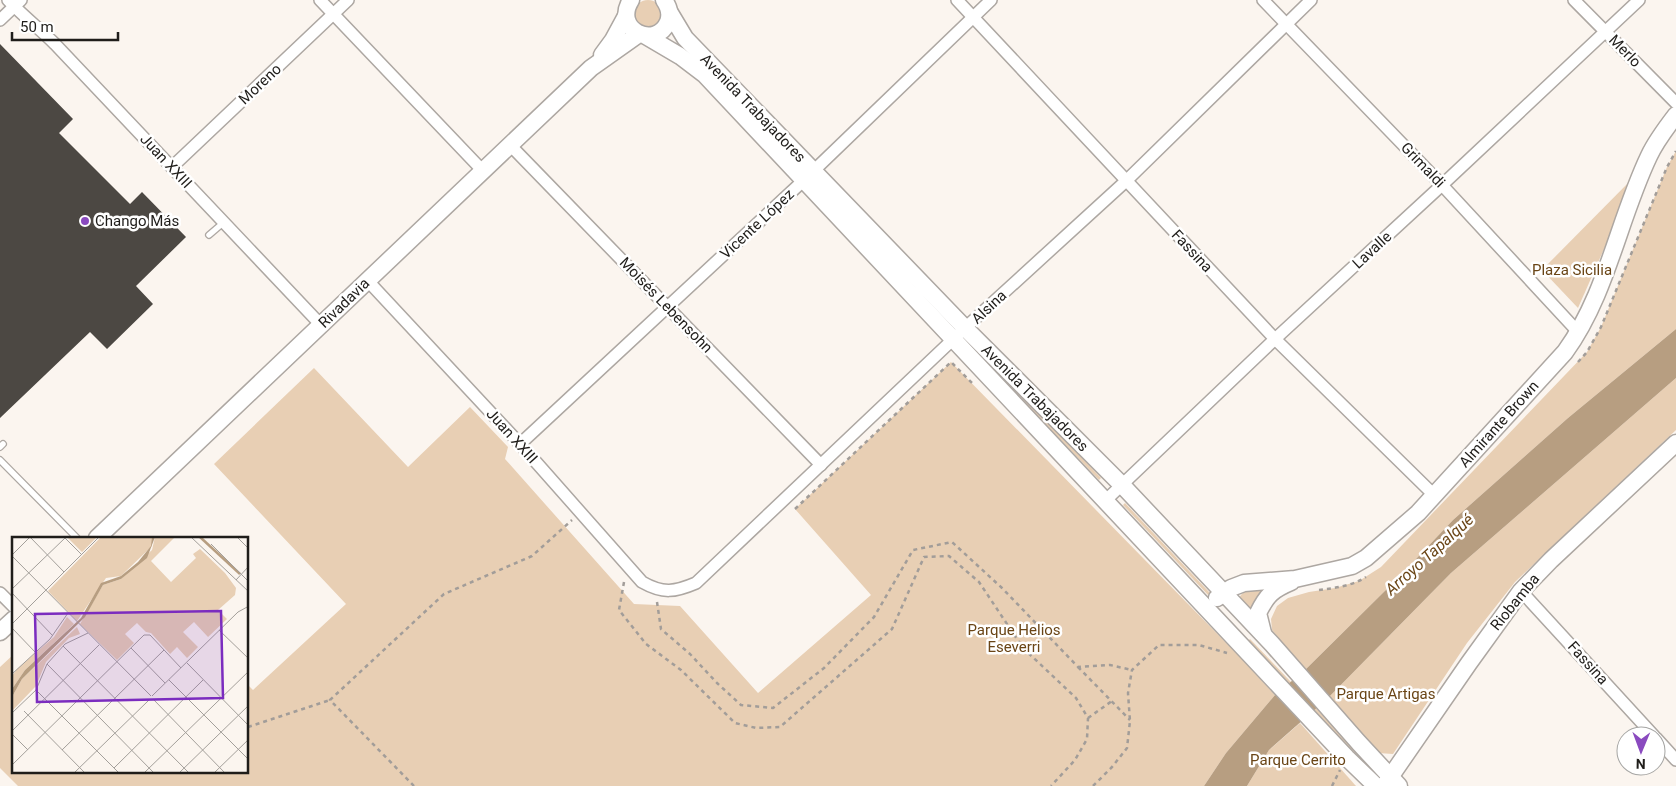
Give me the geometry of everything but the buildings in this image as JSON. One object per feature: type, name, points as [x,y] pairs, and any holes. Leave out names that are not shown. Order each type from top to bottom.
[{"type":"main road","points":[[626,6],[628,24],[632,30],[643,35]]},
{"type":"main road","name":"Rivadavia","points":[[98,537],[591,68],[613,40],[626,6]]},
{"type":"main road","name":"Rivadavia","points":[[591,68],[643,35],[654,35],[665,27],[667,7]]},
{"type":"main road","name":"Avenida Trabajadores","points":[[667,7],[685,38],[809,175],[953,340],[1252,656],[1344,764],[1387,784]]},
{"type":"main road","name":"Avenida Trabajadores","points":[[643,35],[680,56],[705,75],[965,328],[1122,485],[1268,640],[1359,744],[1387,784]]},
{"type":"main road","name":"Almirante Brown","points":[[1205,606],[1231,588],[1244,583],[1296,580],[1352,566],[1366,558],[1418,513],[1579,333],[1592,308],[1649,155],[1676,115]]},
{"type":"main road","name":"Riobamba","points":[[1387,784],[1522,591],[1551,560],[1676,443]]},
{"type":"main road","points":[[1268,640],[1258,613],[1264,600],[1273,590],[1296,580]]},
{"type":"main road","points":[[0,632],[12,621]]},
{"type":"street","points":[[320,0],[483,171]]},
{"type":"street","name":"Moreno","points":[[172,167],[348,0]]},
{"type":"street","name":"Fassina","points":[[957,0],[1275,339],[1434,495]]},
{"type":"street","name":"Vicente López","points":[[520,444],[809,175],[992,0]]},
{"type":"street","name":"Grimaldi","points":[[1264,0],[1442,185],[1579,333]]},
{"type":"street","name":"Alsina","points":[[655,590],[676,591],[696,583],[965,328],[1126,181],[1311,0]]},
{"type":"street","name":"Merlo","points":[[1574,0],[1676,103]]},
{"type":"street","name":"Lavalle","points":[[1106,500],[1275,339],[1639,0]]},
{"type":"street","points":[[0,20],[14,2]]},
{"type":"street","name":"Juan XXIII","points":[[14,2],[42,38],[172,167],[222,223],[321,325]]},
{"type":"street","name":"Moisés Lebensohn","points":[[510,145],[821,465]]},
{"type":"street","name":"Juan XXIII","points":[[368,281],[520,444],[642,582],[655,590]]},
{"type":"street","name":"Fassina","points":[[1522,591],[1645,726]]},
{"type":"street","points":[[0,593],[12,605]]},
{"type":"street","name":"Fassina","points":[[1666,749],[1676,760]]},
{"type":"lane","points":[[209,235],[222,223]]},
{"type":"lane","points":[[0,460],[76,537]]},
{"type":"path","points":[[795,509],[951,362],[979,390]]},
{"type":"path","points":[[249,728],[330,700],[444,594],[532,556],[580,512]]},
{"type":"path","points":[[655,590],[661,629],[690,654],[741,705],[773,708],[824,668],[874,616],[914,550],[952,542],[1002,588],[1130,721]]},
{"type":"path","points":[[628,566],[619,610],[646,644],[681,670],[735,723],[756,728],[780,727],[892,629],[924,557],[949,556],[979,582],[1023,648],[1076,698],[1088,718],[1087,739],[1075,760],[1052,786]]},
{"type":"path","points":[[1093,786],[1127,748],[1130,721],[1128,693],[1132,670],[1159,645],[1199,645],[1232,654]]},
{"type":"path","points":[[1078,667],[1110,665],[1132,670]]},
{"type":"path","points":[[330,700],[414,786]]},
{"type":"path","points":[[1088,718],[1112,701]]},
{"type":"path","points":[[1332,786],[1344,764]]},
{"type":"green space","points":[[648,0],[658,4],[662,14],[658,24],[648,28],[638,24],[634,14],[638,4]]},
{"type":"green space","name":"Parque Artigas","points":[[1676,151],[1676,329],[1568,418],[1453,520],[1398,578],[1305,670],[1272,630],[1271,619],[1277,606],[1288,598],[1359,581],[1381,567],[1587,352],[1601,327],[1667,167]]},
{"type":"green space","name":"Plaza Sicilia","points":[[1637,174],[1578,308],[1542,270]]},
{"type":"green space","points":[[978,349],[1101,478],[1099,480],[976,351]]},
{"type":"green space","name":"Parque Helios Eseverri","points":[[951,362],[1275,695],[1226,753],[1204,786],[18,786],[0,768],[0,667],[12,656],[12,774],[249,774],[249,686],[253,690],[346,604],[214,464],[314,368],[408,467],[470,407],[508,447],[505,459],[634,604],[680,606],[758,693],[871,595],[795,509]]},
{"type":"green space","name":"Parque Artigas","points":[[1676,378],[1676,430],[1515,582],[1467,643],[1393,754],[1378,753],[1329,697],[1451,573]]},
{"type":"green space","points":[[1125,503],[1211,594],[1209,596],[1123,505]]},
{"type":"green space","points":[[1266,587],[1253,608],[1249,610],[1239,598],[1247,590]]},
{"type":"green space","points":[[1250,639],[1373,768],[1371,770],[1248,641]]},
{"type":"green space","name":"Parque Cerrito","points":[[1300,723],[1356,786],[1247,786],[1269,750]]},
{"type":"water","name":"Arroyo Tapalqué","points":[[1676,329],[1676,378],[1451,573],[1329,697],[1269,750],[1247,786],[1204,786],[1226,753],[1275,695],[1305,670],[1398,578],[1453,520],[1568,418]]},
{"type":"place","name":"Chango Más","points":[[85,221]]}]
